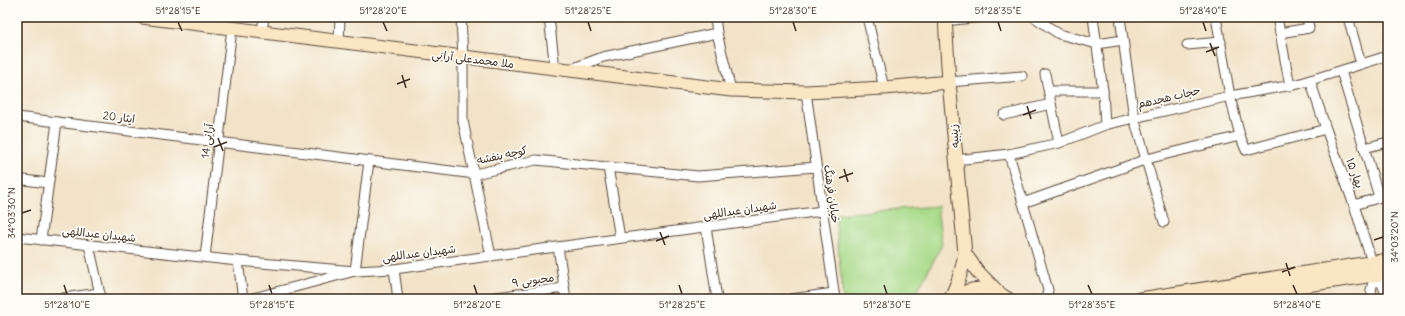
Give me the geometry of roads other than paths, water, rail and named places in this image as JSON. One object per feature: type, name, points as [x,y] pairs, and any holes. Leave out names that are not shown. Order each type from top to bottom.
[{"type":"street","name":"ملا محمدعلی آرانی","points":[[142,17],[463,58],[731,90],[806,92],[884,88],[949,82]]},
{"type":"street","points":[[262,32],[264,17]]},
{"type":"street","points":[[339,42],[340,17]]},
{"type":"street","points":[[461,17],[463,58],[463,121],[491,256]]},
{"type":"street","points":[[550,17],[561,70],[603,57],[717,33]]},
{"type":"street","points":[[715,17],[717,33],[731,90]]},
{"type":"street","points":[[867,17],[884,88]]},
{"type":"street","points":[[945,19],[981,17]]},
{"type":"street","points":[[1034,17],[1060,34],[1097,44],[1123,40]]},
{"type":"street","points":[[1093,17],[1103,91],[1105,125]]},
{"type":"street","points":[[1120,17],[1134,118],[1164,222]]},
{"type":"street","points":[[1216,17],[1230,96],[1240,136],[1246,150],[1326,129]]},
{"type":"street","points":[[1277,17],[1290,86]]},
{"type":"street","points":[[1280,33],[1309,28],[1307,17]]},
{"type":"street","points":[[1348,17],[1361,64]]},
{"type":"street","name":"زینبیه","points":[[945,19],[949,82],[965,254],[962,269],[952,299]]},
{"type":"street","name":"آرانی 14","points":[[205,257],[232,28]]},
{"type":"street","points":[[1187,45],[1221,42]]},
{"type":"street","name":"حجاب هجدهم","points":[[956,160],[1009,154],[1059,143],[1105,125],[1230,96],[1290,86],[1388,57]]},
{"type":"street","points":[[1341,71],[1364,148],[1383,196],[1354,205]]},
{"type":"street","points":[[1045,74],[1059,143]]},
{"type":"street","points":[[949,82],[1022,76]]},
{"type":"street","name":"بهار ۱۵","points":[[1310,80],[1354,205],[1372,262],[1374,275]]},
{"type":"street","points":[[1049,92],[1103,91]]},
{"type":"street","name":"خیابان فرهنگ","points":[[806,92],[834,296]]},
{"type":"street","points":[[1004,115],[1051,104]]},
{"type":"street","name":"ایثار 20","points":[[17,117],[219,142]]},
{"type":"street","points":[[40,240],[57,122]]},
{"type":"street","points":[[1023,203],[1147,159],[1240,136]]},
{"type":"street","name":"کوچه بنفشه","points":[[219,142],[475,174],[536,160],[698,176],[816,167]]},
{"type":"street","points":[[1364,148],[1388,142]]},
{"type":"street","points":[[1009,154],[1048,290],[1046,299]]},
{"type":"street","points":[[250,299],[355,270],[369,161]]},
{"type":"street","points":[[608,167],[620,238]]},
{"type":"street","points":[[17,179],[48,183]]},
{"type":"street","name":"شهیدان عبداللهی","points":[[17,236],[40,240],[238,261],[355,270],[394,269],[822,211]]},
{"type":"street","points":[[706,227],[717,299]]},
{"type":"street","points":[[55,299],[101,296],[89,245]]},
{"type":"street","points":[[558,247],[566,299]]},
{"type":"street","points":[[965,254],[978,272],[1003,296]]},
{"type":"street","points":[[1140,299],[1388,260]]},
{"type":"street","points":[[238,261],[243,299]]},
{"type":"street","points":[[394,269],[398,299]]},
{"type":"street","points":[[1211,299],[1388,273]]},
{"type":"street","points":[[1373,299],[1371,290],[1374,275]]},
{"type":"street","points":[[1374,275],[1383,286],[1387,299]]},
{"type":"street","name":"محبوبی ۹","points":[[481,299],[564,288]]},
{"type":"street","points":[[952,299],[964,292],[975,289],[987,289],[1003,296]]},
{"type":"street","points":[[791,299],[834,296]]}]
